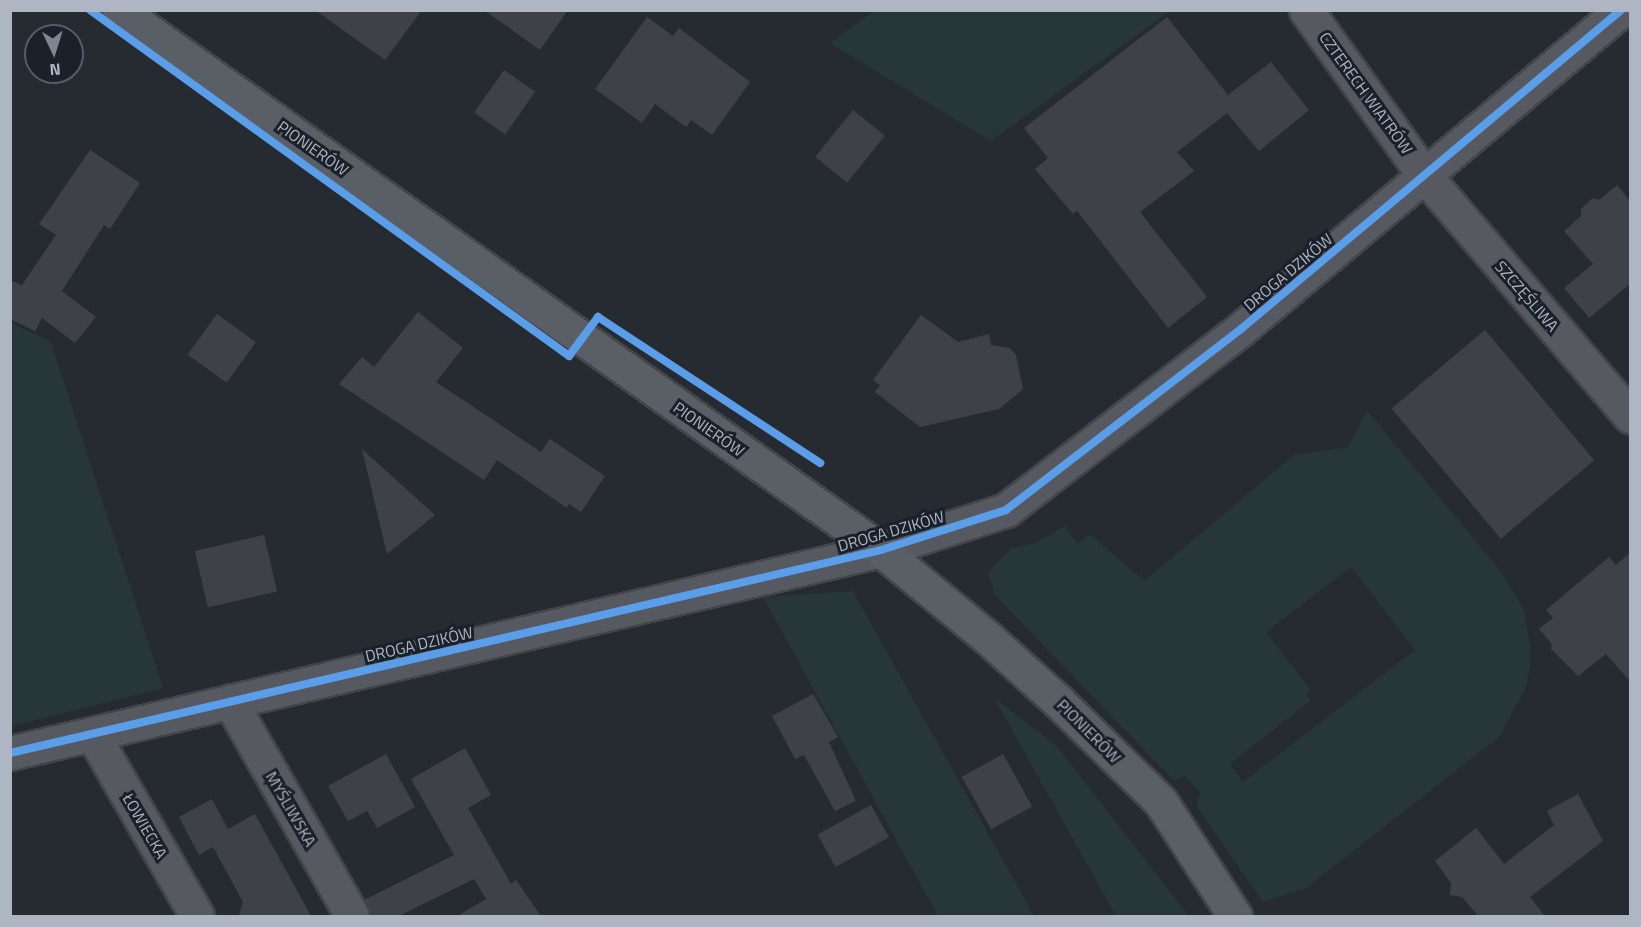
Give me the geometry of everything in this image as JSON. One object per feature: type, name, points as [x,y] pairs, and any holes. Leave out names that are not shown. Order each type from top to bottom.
[{"type":"main road","name":"PIONIERÓW","points":[[119,10],[881,550],[987,637],[1059,702],[1161,802],[1235,916]]},
{"type":"street","name":"CZTERECH WIATRÓW","points":[[1306,10],[1425,176]]},
{"type":"street","name":"DROGA DZIKÓW","points":[[10,753],[881,550],[1006,510],[1240,329],[1621,10]]},
{"type":"street","name":"SZCZĘŚLIWA","points":[[1425,176],[1630,416]]},
{"type":"street","name":"MYŚLIWSKA","points":[[230,702],[352,916]]},
{"type":"street","name":"ŁOWIECKA","points":[[93,735],[197,916]]},
{"type":"shaded area","points":[[874,11],[1170,11],[991,141],[830,43]]},
{"type":"shaded area","points":[[10,322],[51,342],[163,688],[11,726]]},
{"type":"shaded area","points":[[1367,411],[1500,570],[1524,610],[1530,646],[1530,667],[1526,687],[1499,737],[1306,888],[1263,902],[1197,807],[1200,792],[1185,776],[1174,781],[995,595],[988,572],[1012,548],[1036,543],[1065,526],[1077,544],[1090,534],[1144,581],[1294,455],[1348,447]],"holes":[[[1351,567],[1415,650],[1243,782],[1230,764],[1311,700],[1306,694],[1311,690],[1266,632]]]},
{"type":"shaded area","points":[[853,591],[1034,916],[938,916],[763,597]]},
{"type":"shaded area","points":[[994,698],[1056,745],[1189,916],[1116,916]]},
{"type":"building","points":[[315,10],[422,10],[385,60]]},
{"type":"building","points":[[484,10],[568,10],[540,50]]},
{"type":"building","points":[[647,17],[673,36],[679,28],[750,82],[712,135],[691,120],[686,127],[655,104],[642,123],[595,89]]},
{"type":"building","points":[[1167,17],[1228,95],[1271,62],[1309,110],[1259,151],[1227,113],[1177,152],[1194,171],[1140,212],[1207,297],[1168,328],[1077,211],[1073,214],[1035,169],[1048,158],[1024,128]]},
{"type":"building","points":[[504,70],[535,92],[505,134],[474,113]]},
{"type":"building","points":[[853,110],[885,136],[847,182],[815,157]]},
{"type":"building","points":[[90,150],[140,183],[110,229],[104,225],[62,291],[96,317],[75,343],[42,318],[35,331],[10,319],[10,280],[22,285],[56,235],[39,224]]},
{"type":"building","points":[[1617,185],[1630,201],[1630,284],[1589,318],[1564,288],[1593,264],[1564,231],[1581,216],[1581,209],[1593,198],[1599,200]]},
{"type":"building","points":[[418,312],[463,348],[436,382],[541,452],[550,439],[605,476],[581,512],[569,504],[567,508],[497,460],[484,480],[339,384],[362,357],[374,367]]},
{"type":"building","points":[[217,314],[256,342],[226,383],[188,354]]},
{"type":"building","points":[[921,315],[958,342],[989,334],[991,345],[1010,348],[1016,355],[1023,389],[999,409],[920,427],[875,392],[880,385],[873,380]]},
{"type":"building","points":[[1485,330],[1594,460],[1501,539],[1392,408]]},
{"type":"building","points":[[362,449],[435,515],[387,554]]},
{"type":"building","points":[[264,535],[277,592],[208,607],[195,551]]},
{"type":"building","points":[[1630,553],[1630,681],[1606,654],[1578,676],[1551,649],[1552,644],[1539,629],[1553,618],[1546,610],[1609,557],[1616,565]]},
{"type":"building","points":[[813,694],[838,737],[829,742],[856,801],[835,811],[804,755],[795,759],[772,716]]},
{"type":"building","points":[[465,748],[491,795],[468,808],[511,884],[516,880],[541,916],[457,916],[486,899],[474,879],[399,916],[371,916],[364,900],[454,855],[411,779]]},
{"type":"building","points":[[386,754],[415,807],[377,828],[367,811],[348,821],[328,786]]},
{"type":"building","points":[[1003,754],[1032,806],[991,829],[962,777]]},
{"type":"building","points":[[1578,794],[1603,841],[1530,897],[1545,916],[1478,916],[1462,897],[1450,895],[1451,883],[1435,861],[1476,828],[1504,864],[1554,825],[1547,811]]},
{"type":"building","points":[[212,799],[228,829],[255,814],[311,916],[239,916],[243,902],[213,847],[199,855],[179,817]]},
{"type":"building","points":[[871,805],[889,837],[836,867],[818,835]]},
{"type":"cycle path","points":[[90,10],[569,356],[598,317],[820,463]]},
{"type":"cycle path","points":[[10,753],[881,550],[1006,510],[1241,329],[1621,10]]}]
